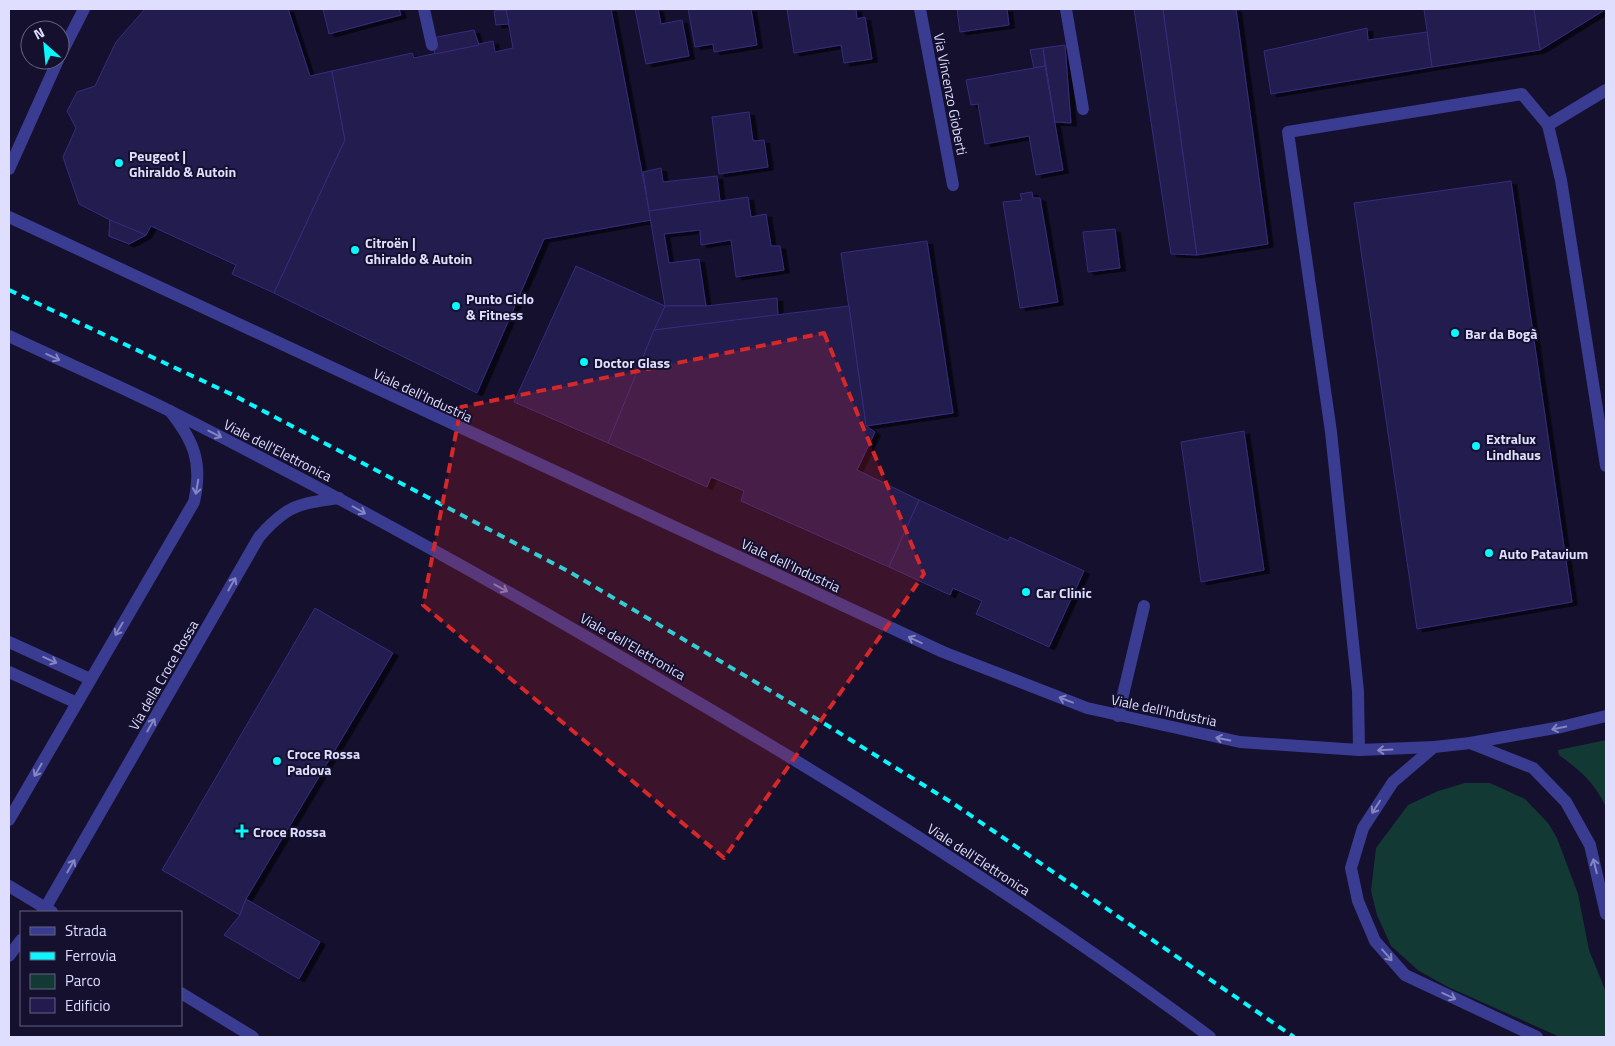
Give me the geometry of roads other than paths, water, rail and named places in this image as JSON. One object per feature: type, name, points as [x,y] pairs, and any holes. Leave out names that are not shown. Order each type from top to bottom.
[{"type":"street","points":[[70,36],[84,9]]},
{"type":"street","points":[[424,9],[432,45]]},
{"type":"street","name":"Via Vincenzo Gioberti","points":[[920,9],[953,185]]},
{"type":"street","points":[[1066,9],[1083,110]]},
{"type":"street","points":[[9,169],[54,70]]},
{"type":"street","points":[[1548,125],[1606,90]]},
{"type":"street","points":[[1359,750],[1358,690],[1331,432],[1288,132],[1522,94],[1548,125],[1561,180],[1606,466]]},
{"type":"street","name":"Viale dell'Industria","points":[[9,217],[943,652],[1087,708],[1240,742],[1359,750],[1434,747],[1470,743],[1561,728],[1606,716]]},
{"type":"street","name":"Viale dell'Elettronica","points":[[9,336],[170,411],[338,498],[543,611],[830,780],[1070,938],[1210,1037]]},
{"type":"street","points":[[9,820],[194,502],[198,482],[195,451],[185,430],[170,411]]},
{"type":"street","name":"Via della Croce Rossa","points":[[9,886],[47,911],[259,537],[287,510],[300,504],[338,498]]},
{"type":"street","points":[[1118,716],[1144,606]]},
{"type":"street","points":[[9,642],[90,679]]},
{"type":"street","points":[[9,672],[77,703]]},
{"type":"street","points":[[1470,743],[1533,768],[1566,802],[1590,845],[1606,914]]},
{"type":"street","points":[[1434,747],[1393,782],[1363,828],[1351,868],[1358,901],[1375,941],[1405,976],[1537,1037]]},
{"type":"street","points":[[9,956],[20,941]]},
{"type":"street","points":[[182,993],[253,1037]]},
{"type":"railway","points":[[9,290],[233,395],[568,571],[796,706],[954,804],[1294,1037]]},
{"type":"place","name":"Peugeot | Ghiraldo & Autoin","points":[[119,163]]},
{"type":"place","name":"Citroën | Ghiraldo & Autoin","points":[[355,250]]},
{"type":"place","name":"Punto Ciclo & Fitness","points":[[456,306]]},
{"type":"place","name":"Bar da Bogà","points":[[1455,333]]},
{"type":"place","name":"Doctor Glass","points":[[584,362]]},
{"type":"place","name":"Extralux Lindhaus","points":[[1476,446]]},
{"type":"place","name":"Auto Patavium","points":[[1489,553]]},
{"type":"place","name":"Car Clinic","points":[[1026,592]]},
{"type":"place","name":"Croce Rossa Padova","points":[[277,761]]},
{"type":"place","name":"Croce Rossa","points":[[242,831]]}]
